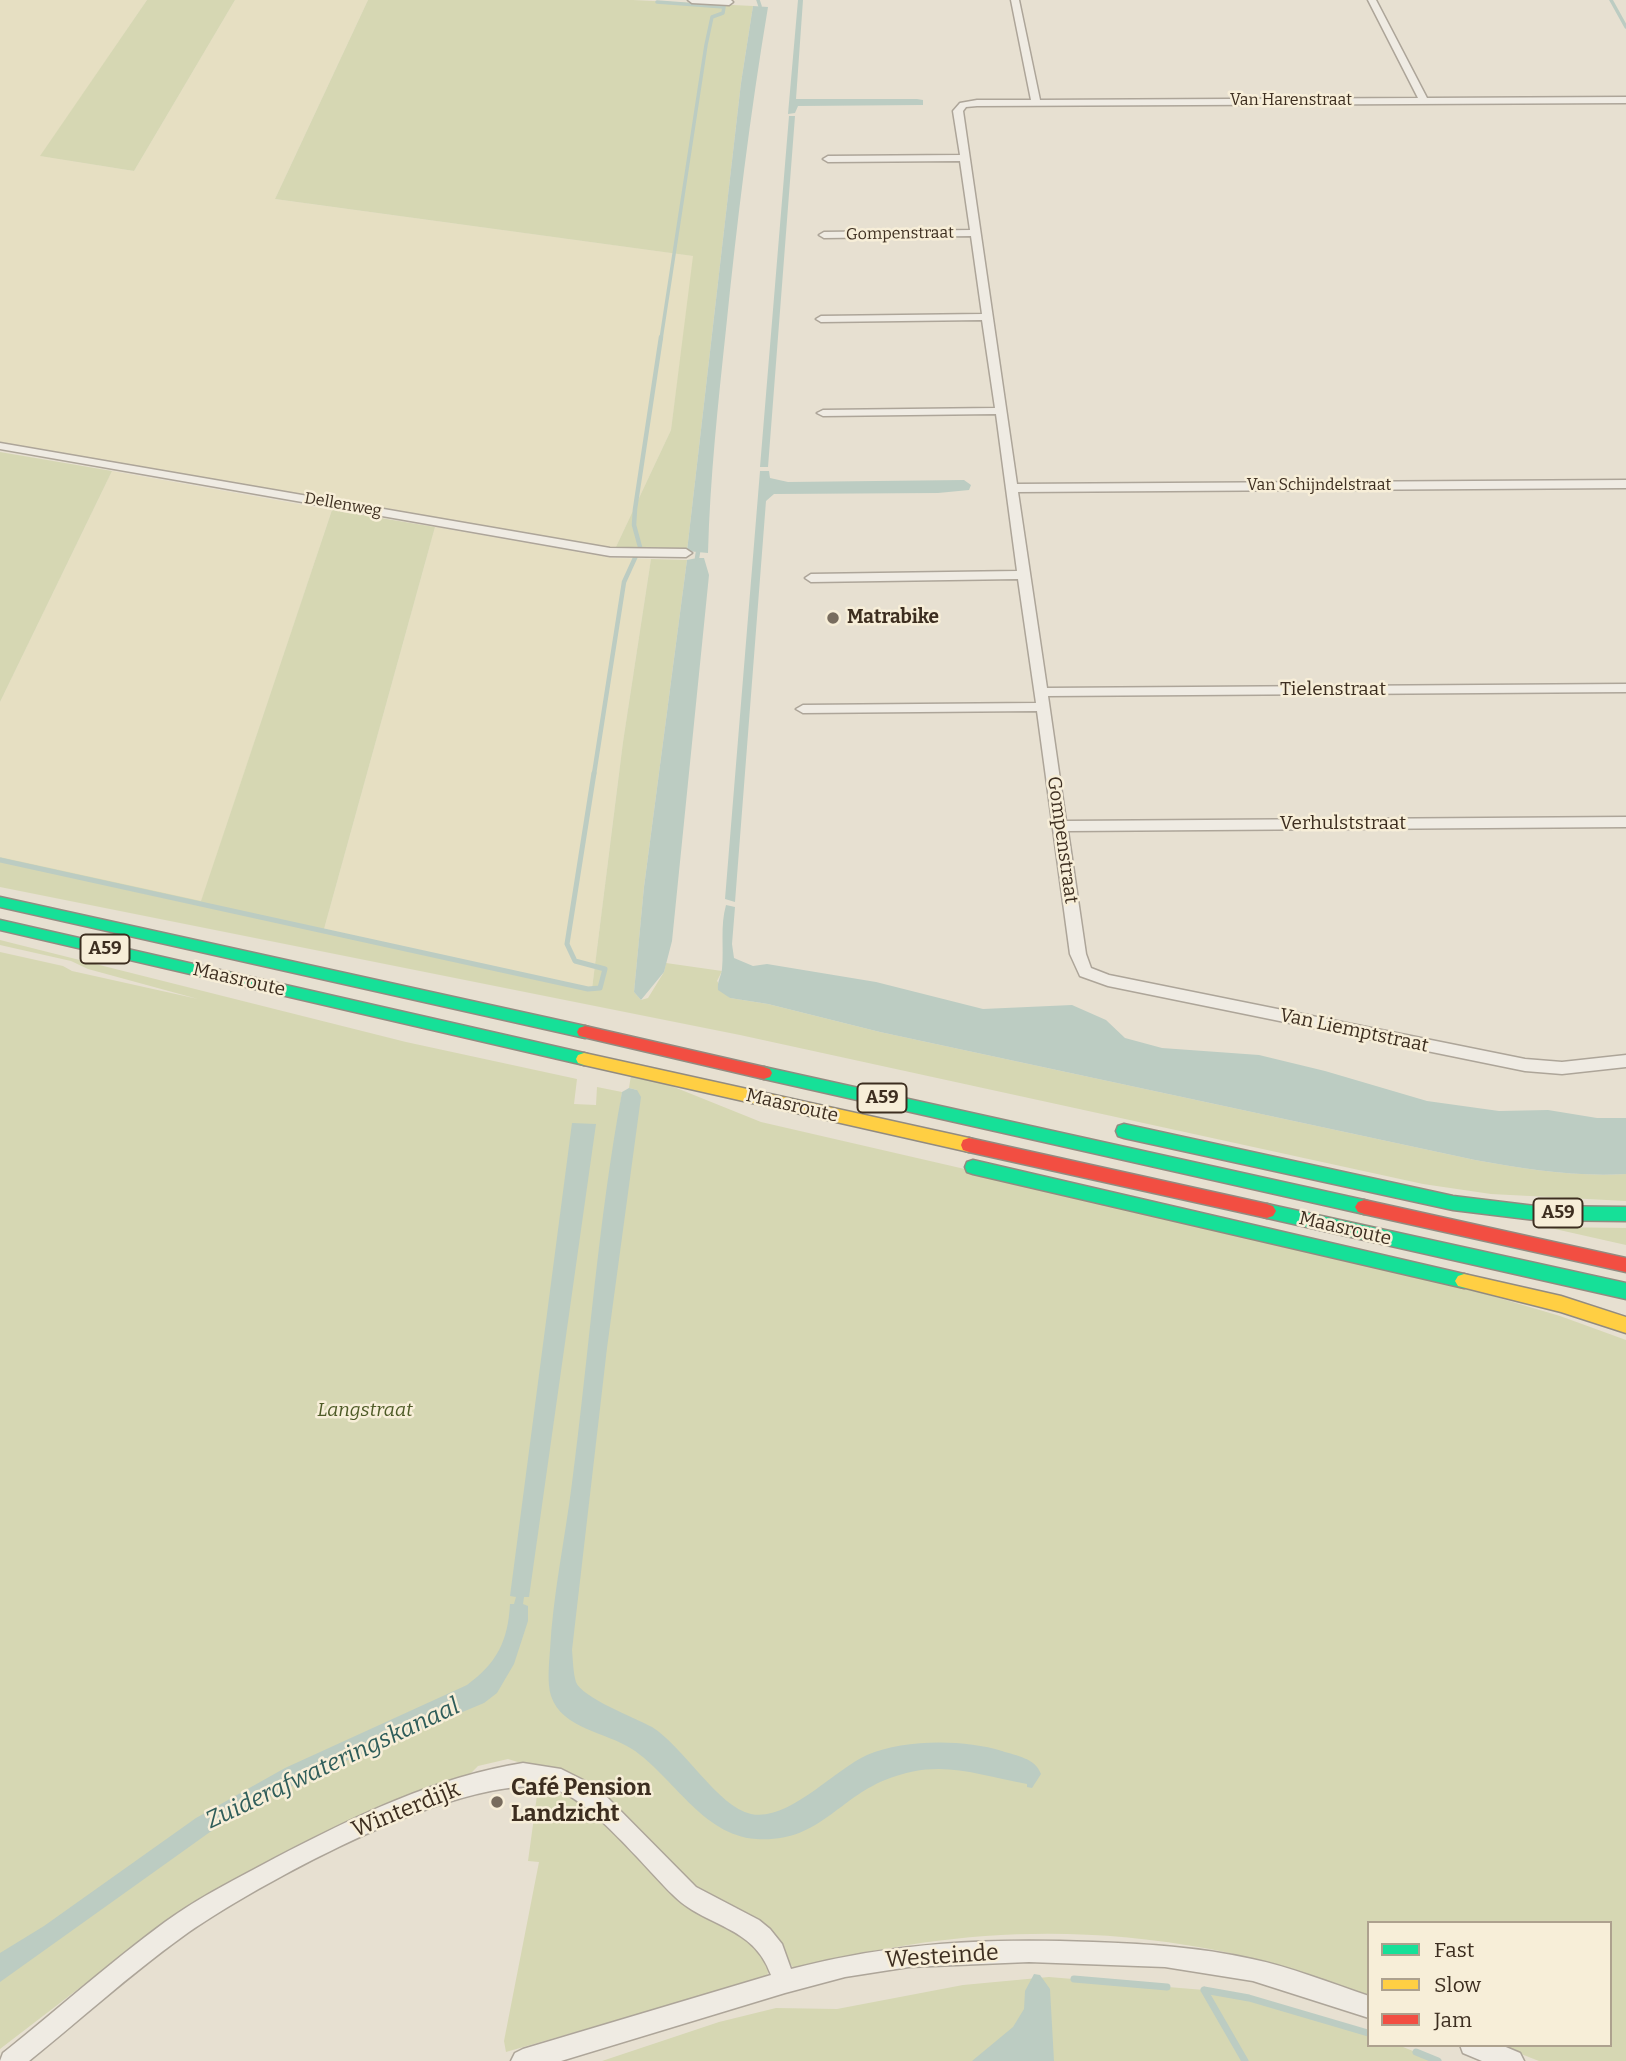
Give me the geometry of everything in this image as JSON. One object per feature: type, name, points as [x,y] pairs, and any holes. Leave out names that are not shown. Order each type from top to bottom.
[{"type":"highway","name":"Maasroute","points":[[0,902],[1626,1265]]},
{"type":"highway","name":"Maasroute","points":[[0,925],[747,1096],[1626,1291]]},
{"type":"highway","name":"A59","points":[[138,933],[346,962]]},
{"type":"highway","name":"A59","points":[[747,1096],[882,1142]]},
{"type":"highway","name":"A59","points":[[1112,1128],[1453,1203],[1535,1213],[1626,1214]]},
{"type":"highway","points":[[958,1163],[1561,1304],[1626,1325]]},
{"type":"street","points":[[692,0],[729,2]]},
{"type":"street","points":[[1015,0],[1036,103]]},
{"type":"street","points":[[1372,0],[1423,100]]},
{"type":"street","name":"Van Harenstraat","points":[[958,111],[963,105],[977,103],[1626,100]]},
{"type":"street","name":"Gompenstraat","points":[[958,111],[1078,954],[1085,972]]},
{"type":"street","points":[[828,159],[965,159]]},
{"type":"street","name":"Gompenstraat","points":[[824,235],[976,233]]},
{"type":"street","points":[[821,318],[988,317]]},
{"type":"street","points":[[823,413],[1001,411]]},
{"type":"street","name":"Dellenweg","points":[[0,446],[598,550],[686,554]]},
{"type":"street","name":"Van Schijndelstraat","points":[[1012,488],[1626,484]]},
{"type":"street","points":[[811,578],[1024,575]]},
{"type":"street","name":"Tielenstraat","points":[[1041,692],[1626,688]]},
{"type":"street","points":[[803,709],[1043,707]]},
{"type":"street","name":"Verhulststraat","points":[[1060,826],[1626,822]]},
{"type":"street","name":"Van Liemptstraat","points":[[1085,972],[1108,980],[1525,1065],[1562,1068],[1626,1061]]},
{"type":"street","name":"Winterdijk","points":[[11,2061],[173,1930],[229,1894],[316,1848],[402,1808],[479,1781],[523,1774],[561,1780],[589,1795],[688,1895],[751,1928],[762,1937],[774,1952],[785,1982]]},
{"type":"street","name":"Westeinde","points":[[523,2061],[785,1982],[845,1966],[909,1956],[1029,1951],[1165,1956],[1253,1970],[1367,2006]]},
{"type":"street","points":[[1476,2047],[1513,2061]]},
{"type":"shaded area","points":[[0,0],[147,0],[41,156],[134,171],[235,0],[368,0],[275,199],[694,256],[671,430],[615,549],[0,442]]},
{"type":"shaded area","points":[[112,471],[332,510],[201,902],[0,857],[0,702]]},
{"type":"shaded area","points":[[435,527],[613,558],[651,559],[623,742],[592,989],[324,929]]},
{"type":"green space","points":[[147,0],[235,0],[134,171],[40,156]]},
{"type":"green space","points":[[368,0],[633,0],[753,6],[741,83],[687,551],[615,549],[671,430],[693,256],[275,199]]},
{"type":"green space","points":[[0,452],[112,471],[0,702]]},
{"type":"green space","points":[[332,510],[435,527],[324,929],[592,989],[623,742],[651,559],[687,560],[644,887],[634,992],[641,1000],[648,998],[664,972],[666,963],[722,971],[717,981],[730,998],[768,1004],[880,1032],[1475,1160],[1569,1173],[1626,1174],[1626,1201],[1491,1194],[1423,1184],[740,1035],[0,887],[0,857],[201,901]]},
{"type":"green space","name":"Langstraat","points":[[0,940],[406,1042],[577,1079],[574,1104],[596,1105],[597,1087],[622,1092],[620,1106],[637,1090],[629,1088],[631,1075],[664,1083],[761,1122],[1411,1272],[1560,1316],[1626,1340],[1626,2061],[1539,2061],[1503,2047],[1612,2047],[1612,1921],[1367,1921],[1367,1995],[1230,1953],[1104,1936],[1052,1934],[950,1939],[847,1956],[794,1969],[774,1939],[690,1892],[560,1775],[508,1759],[478,1766],[468,1776],[211,1894],[151,1933],[0,2049],[0,952],[198,999],[88,969],[71,961],[0,945]]},
{"type":"green space","points":[[1546,1227],[1626,1228],[1626,1245]]},
{"type":"green space","points":[[539,1781],[568,1795],[600,1818],[647,1868],[689,1905],[763,1946],[769,1966],[767,1977],[506,2052],[504,2041],[539,1862],[528,1861]]},
{"type":"green space","points":[[1049,1977],[1204,1990],[1249,1998],[1367,2033],[1367,2047],[1403,2047],[1438,2061],[602,2061],[719,2022],[776,2008],[837,2009],[963,1985]]},
{"type":"water","points":[[798,0],[803,0],[796,99],[917,99],[923,100],[923,105],[798,106],[795,113],[788,114]]},
{"type":"water","points":[[753,6],[768,7],[730,289],[715,441],[708,553],[687,551],[741,83]]},
{"type":"water","points":[[789,116],[795,116],[768,467],[760,467]]},
{"type":"water","points":[[760,471],[769,471],[770,478],[788,482],[964,480],[971,485],[969,490],[938,493],[774,494],[766,501],[735,902],[725,899]]},
{"type":"water","points":[[704,558],[709,575],[672,941],[664,972],[641,1000],[634,992],[644,887],[687,560]]},
{"type":"water","points":[[726,905],[735,907],[732,944],[734,958],[753,966],[767,964],[876,982],[983,1009],[1072,1005],[1106,1020],[1125,1038],[1162,1048],[1259,1055],[1427,1101],[1499,1111],[1548,1110],[1597,1118],[1626,1118],[1626,1174],[1569,1173],[1475,1160],[880,1032],[768,1004],[730,998],[718,990]]},
{"type":"water","points":[[629,1088],[637,1090],[641,1097],[607,1348],[572,1650],[576,1682],[588,1694],[664,1736],[726,1800],[751,1814],[765,1814],[795,1803],[867,1755],[898,1746],[934,1742],[987,1747],[1030,1761],[1041,1774],[1032,1788],[1027,1787],[1027,1784],[956,1770],[904,1773],[868,1788],[811,1827],[777,1838],[756,1839],[737,1835],[720,1827],[689,1803],[647,1760],[622,1743],[575,1723],[557,1707],[551,1696],[549,1679],[554,1608],[572,1483],[606,1190],[622,1092]]},
{"type":"water","name":"Zuiderafwateringskanaal","points":[[572,1123],[596,1124],[529,1597],[524,1597],[523,1604],[528,1606],[528,1621],[514,1664],[497,1693],[484,1703],[348,1760],[257,1803],[210,1832],[0,1982],[0,1953],[44,1926],[196,1818],[285,1768],[467,1685],[486,1668],[499,1650],[507,1629],[510,1604],[514,1604],[516,1597],[510,1596]]},
{"type":"water","points":[[1034,1974],[1040,1975],[1050,1989],[1054,2061],[972,2061],[1013,2027],[1024,2009],[1025,1991]]},
{"type":"waterway","points":[[758,0],[760,6]]},
{"type":"waterway","points":[[1611,0],[1626,27]]},
{"type":"waterway","points":[[657,2],[724,7],[723,13],[712,17],[706,45],[661,339]]},
{"type":"waterway","points":[[594,774],[624,582],[640,547],[634,525],[635,509],[661,337]]},
{"type":"waterway","points":[[697,558],[698,552]]},
{"type":"waterway","points":[[0,860],[588,989],[600,988],[605,969],[575,961],[567,944],[594,773]]},
{"type":"waterway","points":[[1074,1979],[1167,1987]]},
{"type":"waterway","points":[[1245,2061],[1204,1990],[1249,1998],[1367,2033]]},
{"type":"waterway","points":[[1416,2052],[1438,2061]]},
{"type":"traffic: fast","points":[[0,902],[585,1032]]},
{"type":"traffic: fast","points":[[0,925],[584,1059]]},
{"type":"traffic: fast","points":[[764,1073],[1364,1207]]},
{"type":"traffic: fast","points":[[1124,1131],[1453,1203],[1535,1213],[1626,1214]]},
{"type":"traffic: fast","points":[[973,1167],[1464,1281]]},
{"type":"traffic: fast","points":[[1267,1211],[1626,1291]]},
{"type":"traffic: slow","points":[[584,1059],[969,1145]]},
{"type":"traffic: slow","points":[[1464,1281],[1561,1304],[1626,1325]]},
{"type":"traffic: jam","points":[[585,1032],[764,1073]]},
{"type":"traffic: jam","points":[[969,1145],[1267,1211]]},
{"type":"traffic: jam","points":[[1364,1207],[1626,1265]]},
{"type":"place","name":"Matrabike","points":[[833,618]]},
{"type":"place","name":"Café Pension Landzicht","points":[[497,1802]]}]
